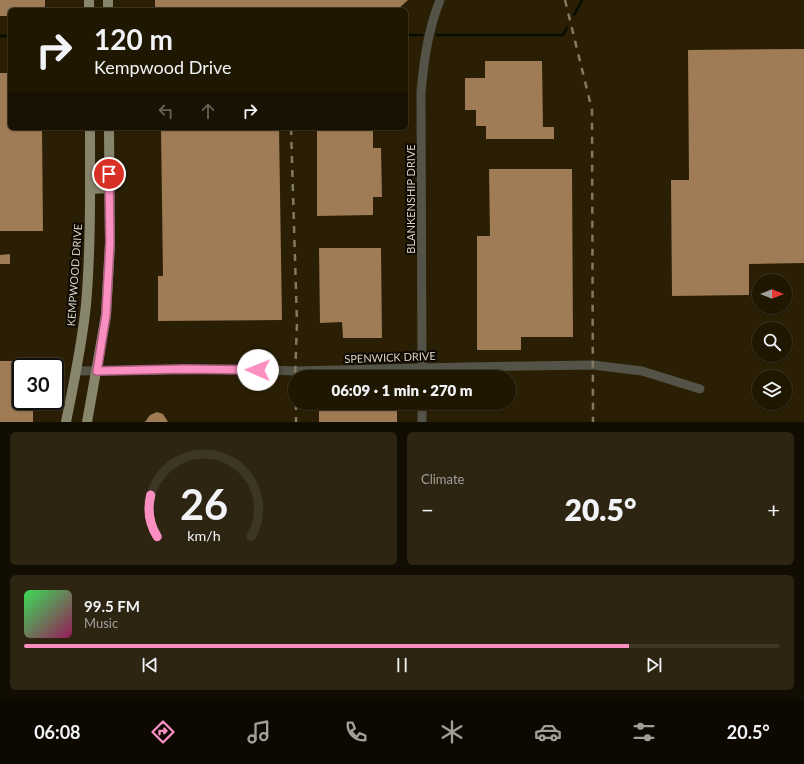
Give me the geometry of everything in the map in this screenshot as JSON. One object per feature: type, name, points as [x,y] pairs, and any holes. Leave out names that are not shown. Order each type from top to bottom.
[{"type":"main road","name":"KEMPWOOD DRIVE","points":[[66,422],[77,371],[86,305],[90,219],[90,130]]},
{"type":"main road","points":[[87,422],[106,315],[110,243],[109,130]]},
{"type":"main road","points":[[90,188],[109,188]]},
{"type":"street","name":"BLANKENSHIP DRIVE","points":[[422,370],[421,92],[427,41],[440,0]]},
{"type":"street","name":"SPENWICK DRIVE","points":[[471,370],[593,365],[642,371],[700,390]]},
{"type":"street","name":"SPENWICK DRIVE","points":[[77,371],[246,369],[288,371]]},
{"type":"street","points":[[422,410],[422,422]]},
{"type":"building","points":[[0,0],[45,0],[45,8],[8,8],[8,16],[0,16]]},
{"type":"building","points":[[155,0],[408,0],[399,8],[155,8]]},
{"type":"building","points":[[804,49],[804,263],[749,264],[749,295],[672,296],[671,180],[689,180],[688,50]]},
{"type":"building","points":[[485,61],[542,61],[543,127],[554,127],[554,139],[486,139],[486,126],[476,126],[476,110],[465,110],[465,78],[485,78]]},
{"type":"building","points":[[0,73],[8,73],[8,130],[42,130],[43,231],[0,231]]},
{"type":"building","points":[[161,130],[279,130],[282,320],[158,321],[158,276],[163,276]]},
{"type":"building","points":[[317,130],[373,130],[373,148],[381,148],[382,197],[373,197],[373,215],[317,216]]},
{"type":"building","points":[[489,169],[572,169],[573,337],[521,337],[521,350],[477,350],[477,236],[490,236]]},
{"type":"building","points":[[319,248],[381,248],[382,338],[343,338],[342,322],[320,323]]},
{"type":"building","points":[[10,254],[10,264],[0,264],[0,255]]},
{"type":"building","points":[[0,361],[12,361],[12,410],[33,410],[33,422],[0,422]]},
{"type":"building","points":[[319,410],[397,410],[397,422],[319,422]]},
{"type":"building","points":[[157,412],[163,414],[168,422],[145,422],[150,415]]},
{"type":"waterway","points":[[574,15],[582,0]]},
{"type":"waterway","points":[[437,35],[563,35],[567,28]]},
{"type":"waterway","points":[[408,35],[422,35]]},
{"type":"waterway","points":[[0,36],[8,36]]},
{"type":"railway","points":[[565,0],[592,110],[593,422]]},
{"type":"railway","points":[[291,130],[297,323],[295,370]]},
{"type":"railway","points":[[296,410],[296,422]]},
{"type":"route","points":[[109,174],[110,243],[106,315],[97,371],[185,369],[258,370]]}]
